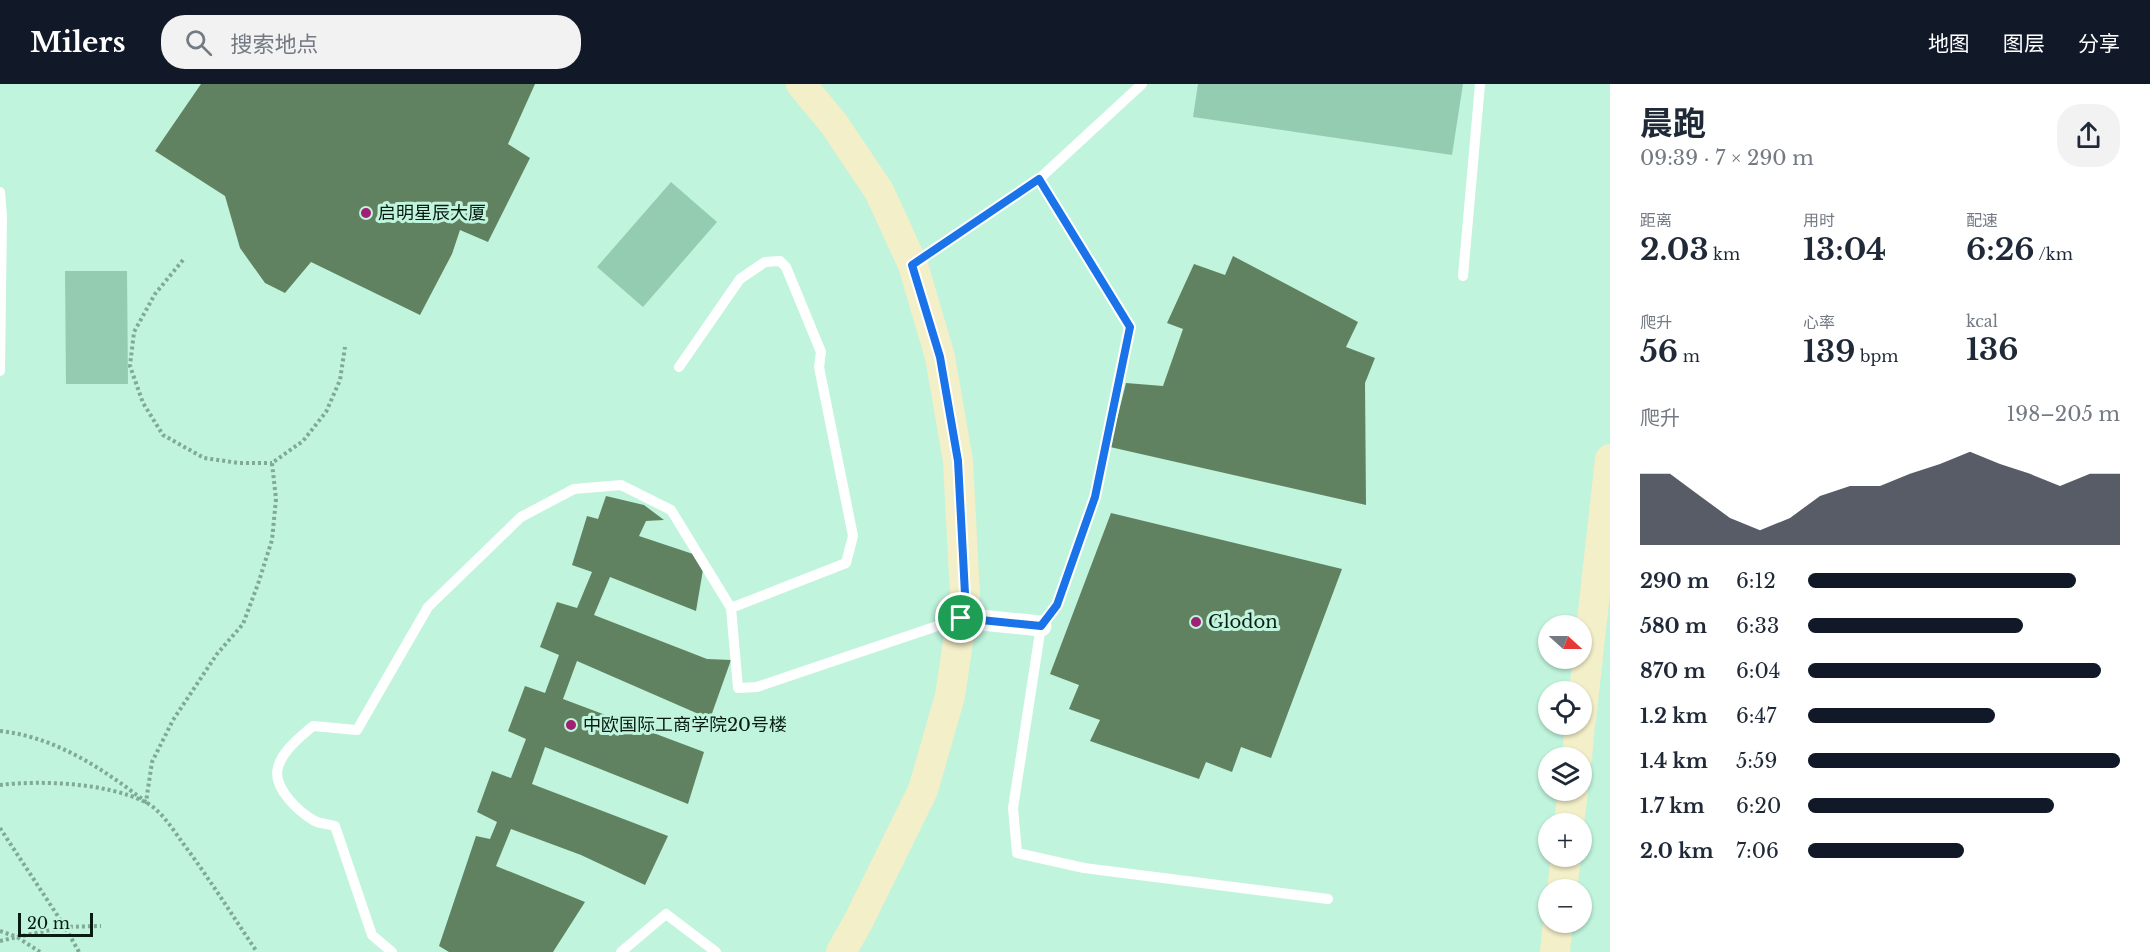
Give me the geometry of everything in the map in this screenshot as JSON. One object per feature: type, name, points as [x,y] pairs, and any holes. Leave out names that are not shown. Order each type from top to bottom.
[{"type":"street","points":[[801,84],[834,123],[879,191],[912,265],[940,357],[958,461],[965,594],[950,696],[923,790],[841,952]]},
{"type":"street","points":[[1585,681],[1610,459]]},
{"type":"street","points":[[961,618],[1041,626]]},
{"type":"street","points":[[1555,952],[1557,933]]},
{"type":"lane","points":[[912,265],[1039,179],[1142,84]]},
{"type":"lane","points":[[1463,276],[1480,84]]},
{"type":"lane","points":[[1039,179],[1130,327],[1095,497],[1057,605],[1041,626],[1013,808],[1017,853],[1084,868],[1328,899]]},
{"type":"lane","points":[[0,192],[0,371]]},
{"type":"lane","points":[[679,367],[740,279],[765,262],[780,261],[786,267],[821,352],[819,368],[853,536],[846,562],[730,608]]},
{"type":"lane","points":[[392,952],[372,934],[335,826],[315,821],[286,796],[277,772],[283,758],[297,739],[313,726],[357,730],[428,607],[521,517],[574,489],[621,485],[671,510],[730,608],[738,688],[756,687],[961,618]]},
{"type":"lane","points":[[621,952],[666,914],[716,952]]},
{"type":"path","points":[[183,260],[155,294],[134,332],[130,366],[143,403],[163,435],[204,458],[239,464],[272,463],[303,441],[326,412],[340,380],[345,347]]},
{"type":"path","points":[[146,802],[152,762],[173,720],[217,654],[243,624],[258,584],[272,540],[276,499],[272,463]]},
{"type":"path","points":[[0,731],[44,742],[82,758],[110,774],[146,802],[163,817],[177,835],[215,887],[257,952]]},
{"type":"path","points":[[0,784],[101,788],[146,802]]},
{"type":"path","points":[[0,828],[79,952]]},
{"type":"path","points":[[0,941],[65,927],[101,926]]},
{"type":"path","points":[[0,931],[17,937],[40,952]]},
{"type":"green space","points":[[1198,84],[1463,84],[1452,155],[1193,117]]},
{"type":"green space","points":[[671,182],[717,222],[643,307],[597,267]]},
{"type":"green space","points":[[65,271],[127,271],[128,384],[66,384]]},
{"type":"building","name":"启明星辰大厦","points":[[201,84],[535,84],[508,144],[530,158],[488,242],[460,230],[452,254],[420,315],[311,262],[285,293],[265,283],[240,248],[225,196],[155,151]]},
{"type":"building","points":[[1233,256],[1358,322],[1346,347],[1375,358],[1365,383],[1366,505],[1110,447],[1126,383],[1163,386],[1183,329],[1167,323],[1194,264],[1225,275]]},
{"type":"building","name":"中欧国际工商学院20号楼","points":[[606,496],[644,505],[664,520],[646,521],[639,536],[705,558],[696,611],[610,577],[594,615],[707,659],[731,660],[710,719],[577,661],[563,699],[704,752],[688,804],[545,747],[532,784],[668,836],[645,885],[581,855],[511,829],[496,866],[585,902],[553,952],[449,952],[439,946],[476,836],[490,839],[497,822],[477,812],[492,771],[511,778],[526,739],[508,731],[525,686],[545,693],[559,655],[540,647],[557,602],[577,608],[592,572],[572,565],[587,516],[598,519]]},
{"type":"building","name":"Glodon","points":[[1111,513],[1342,569],[1271,758],[1241,747],[1232,772],[1206,762],[1199,779],[1090,741],[1100,720],[1069,709],[1079,685],[1050,674]]},
{"type":"place","name":"启明星辰大厦","points":[[366,213]]},
{"type":"place","name":"Glodon","points":[[1196,622]]},
{"type":"place","name":"中欧国际工商学院20号楼","points":[[571,725]]},
{"type":"route","points":[[1039,179],[1130,327],[1095,497],[1057,605],[1041,626],[961,618],[965,594],[958,461],[940,357],[912,265],[1039,179]]}]
